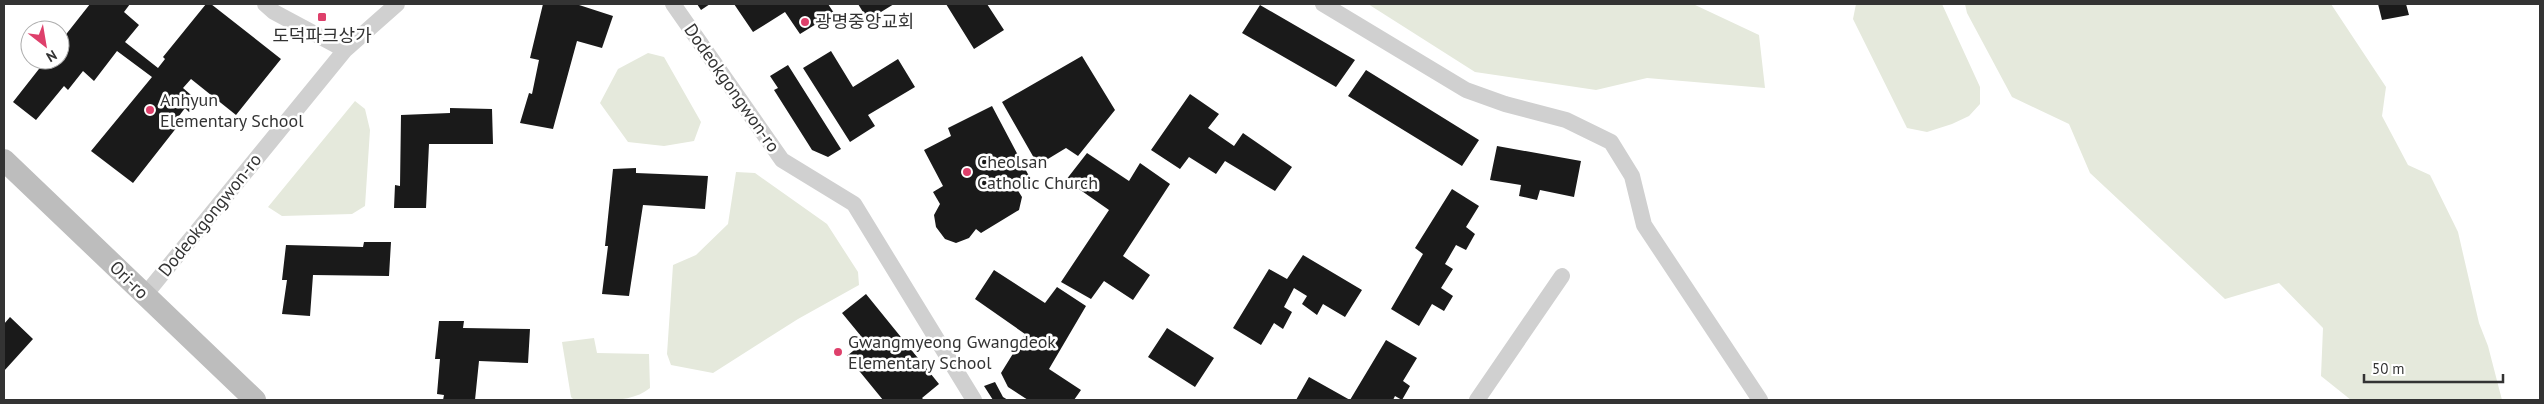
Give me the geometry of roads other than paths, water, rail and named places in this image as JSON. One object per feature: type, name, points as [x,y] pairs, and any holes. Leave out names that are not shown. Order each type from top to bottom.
[{"type":"main road","name":"Ori-ro","points":[[4,160],[255,400]]},
{"type":"street","name":"Dodeokgongwon-ro","points":[[145,295],[345,50],[397,4]]},
{"type":"street","name":"Dodeokgongwon-ro","points":[[673,4],[782,160],[854,204],[974,400]]},
{"type":"street","points":[[1323,4],[1466,90],[1505,104],[1566,120],[1610,142],[1632,176],[1644,225],[1760,400]]},
{"type":"street","points":[[274,7],[345,50]]},
{"type":"street","points":[[1477,400],[1562,276]]},
{"type":"place","name":"도덕파크상가","points":[[322,17]]},
{"type":"place","name":"광명중앙교회","points":[[805,22]]},
{"type":"place","name":"Anhyun Elementary School","points":[[150,110]]},
{"type":"place","name":"Cheolsan Catholic Church","points":[[967,172]]},
{"type":"place","name":"Gwangmyeong Gwangdeok Elementary School","points":[[838,352]]}]
